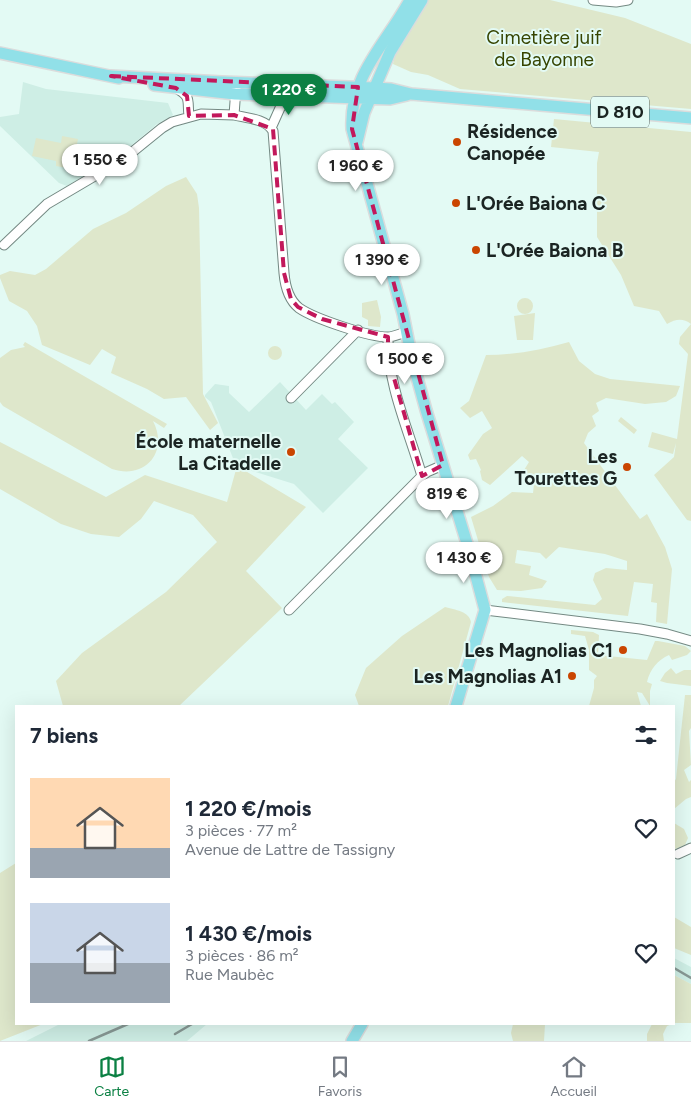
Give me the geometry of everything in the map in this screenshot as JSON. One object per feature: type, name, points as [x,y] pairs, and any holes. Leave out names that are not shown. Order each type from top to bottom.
[{"type":"main road","points":[[410,0],[363,74],[356,92],[352,129],[407,332],[412,360],[485,610],[456,705]]},
{"type":"main road","points":[[357,142],[364,113],[390,52],[422,0]]},
{"type":"main road","points":[[0,53],[176,88],[356,92]]},
{"type":"main road","points":[[111,76],[291,94],[356,92]]},
{"type":"main road","name":"D 810","points":[[356,92],[373,93],[390,98],[411,94],[691,118]]},
{"type":"main road","points":[[352,1041],[361,1025]]},
{"type":"street","points":[[593,0],[628,0]]},
{"type":"street","points":[[176,88],[187,96],[190,116]]},
{"type":"street","points":[[234,115],[236,88]]},
{"type":"street","points":[[291,94],[280,108],[271,128],[284,278],[291,299],[298,308],[310,314],[358,330],[388,337],[407,332]]},
{"type":"street","points":[[4,245],[47,204],[125,158],[172,122],[202,114],[234,115],[259,121],[271,128]]},
{"type":"street","points":[[291,398],[358,330]]},
{"type":"street","points":[[388,337],[388,357],[422,476]]},
{"type":"street","points":[[289,610],[422,476],[443,465]]},
{"type":"street","points":[[485,610],[640,629],[691,641]]},
{"type":"street","points":[[678,854],[691,848]]},
{"type":"highlighted area","points":[[111,76],[358,87],[352,129],[443,465],[422,476],[388,357],[388,337],[322,319],[298,307],[291,299],[284,273],[273,129],[234,115],[189,116],[187,96],[176,88]]},
{"type":"shaded area","points":[[23,82],[46,89],[168,103],[173,115],[157,124],[127,149],[67,186],[59,183],[0,126],[0,117],[19,114]]},
{"type":"shaded area","name":"École maternelle La Citadelle","points":[[280,382],[306,410],[322,394],[332,404],[335,402],[354,422],[338,439],[368,468],[323,513],[294,484],[236,466],[211,402],[205,397],[215,384],[229,386],[229,393],[249,412]]},
{"type":"shaded area","points":[[675,959],[691,967],[691,984],[675,976]]},
{"type":"shaded area","points":[[58,1025],[206,1025],[187,1041],[26,1041]]},
{"type":"green space","name":"Cimetière juif de Bayonne","points":[[426,0],[550,0],[625,18],[691,44],[691,109],[460,89],[428,75],[411,72],[393,64],[396,50]]},
{"type":"green space","points":[[554,119],[691,132],[691,324],[679,320],[667,324],[659,311],[634,306],[621,275],[597,237],[597,163],[599,152],[551,147]]},
{"type":"green space","points":[[62,136],[78,139],[72,169],[56,166],[56,161],[32,156],[36,138],[61,143]]},
{"type":"green space","points":[[186,177],[197,194],[199,208],[203,394],[218,423],[210,430],[186,397],[164,399],[111,373],[116,357],[102,349],[90,365],[42,345],[37,326],[27,311],[9,301],[0,278],[0,275],[10,271],[35,275],[46,269],[93,229],[126,213],[166,186]]},
{"type":"green space","points":[[525,298],[533,306],[525,314],[517,306]]},
{"type":"green space","points":[[377,300],[381,317],[380,327],[368,326],[368,320],[362,317],[362,303]]},
{"type":"green space","points":[[535,313],[533,340],[517,340],[514,316]]},
{"type":"green space","points":[[691,324],[691,521],[687,520],[654,475],[674,457],[676,443],[673,454],[648,447],[652,432],[677,439],[688,354],[679,344],[680,337]]},
{"type":"green space","points":[[25,342],[167,424],[164,428],[153,421],[158,443],[156,453],[151,461],[144,467],[135,470],[112,469],[3,406],[0,402],[0,358],[11,350],[25,347],[23,345]]},
{"type":"green space","points":[[569,342],[579,361],[595,374],[610,379],[680,386],[676,396],[666,402],[645,404],[606,398],[596,403],[599,411],[592,416],[596,426],[588,433],[584,443],[640,519],[647,514],[665,547],[672,569],[667,624],[656,622],[657,603],[651,602],[653,584],[634,582],[628,616],[502,602],[502,599],[507,596],[595,605],[602,599],[593,580],[595,573],[606,568],[627,570],[627,561],[605,554],[559,547],[546,559],[540,553],[517,550],[515,563],[531,566],[529,575],[547,581],[542,588],[521,591],[497,590],[489,577],[471,517],[493,506],[512,492],[533,493],[535,476],[521,475],[529,462],[522,456],[490,485],[482,480],[481,470],[476,459],[470,460],[468,455],[483,434],[492,428],[482,411],[470,418],[460,408],[469,401],[486,355],[528,352]]},
{"type":"green space","points":[[272,346],[278,346],[282,353],[278,360],[272,360],[268,356],[268,350]]},
{"type":"green space","points":[[621,417],[637,430],[634,434],[618,421]]},
{"type":"green space","points":[[0,442],[106,497],[145,475],[227,502],[237,466],[306,507],[246,571],[282,608],[180,705],[63,705],[56,681],[82,653],[166,592],[217,542],[193,515],[154,501],[141,519],[119,537],[91,534],[61,524],[0,489]]},
{"type":"green space","points":[[445,607],[468,615],[471,622],[448,705],[359,705],[355,695],[366,668],[402,636]]},
{"type":"green space","points":[[571,630],[593,632],[599,635],[598,655],[647,660],[655,641],[685,646],[691,651],[687,655],[672,660],[669,655],[655,666],[647,682],[652,684],[650,705],[642,693],[637,692],[641,705],[589,705],[594,680],[597,676],[589,670],[589,650],[585,636],[571,634]]},
{"type":"green space","points":[[671,668],[676,674],[684,670],[691,670],[691,686],[660,681]]},
{"type":"green space","points":[[685,695],[691,695],[691,728],[689,731],[691,765],[684,770],[689,782],[691,780],[691,797],[675,808],[676,779]]},
{"type":"green space","points":[[675,824],[684,829],[688,838],[685,845],[675,849]]},
{"type":"green space","points":[[15,864],[15,1025],[40,1025],[0,1041],[0,873]]},
{"type":"green space","points":[[675,918],[691,927],[691,955],[675,948]]},
{"type":"green space","points":[[675,976],[691,984],[691,1023],[675,1023]]},
{"type":"green space","points":[[513,1025],[545,1025],[544,1041],[513,1041],[511,1033]]},
{"type":"green space","points":[[652,1025],[670,1025],[663,1034],[664,1041],[647,1041],[647,1034]]},
{"type":"railway","points":[[675,969],[691,978]]},
{"type":"railway","points":[[89,1041],[126,1025]]},
{"type":"railway","points":[[175,1034],[190,1025]]},
{"type":"place","name":"Résidence Canopée","points":[[457,142]]},
{"type":"place","name":"L'Orée Baiona C","points":[[456,203]]},
{"type":"place","name":"L'Orée Baiona B","points":[[476,250]]},
{"type":"place","name":"École maternelle La Citadelle","points":[[291,452]]},
{"type":"place","name":"Les Tourettes G","points":[[627,467]]},
{"type":"place","name":"Les Magnolias C1","points":[[623,650]]},
{"type":"place","name":"Les Magnolias A1","points":[[572,676]]}]
